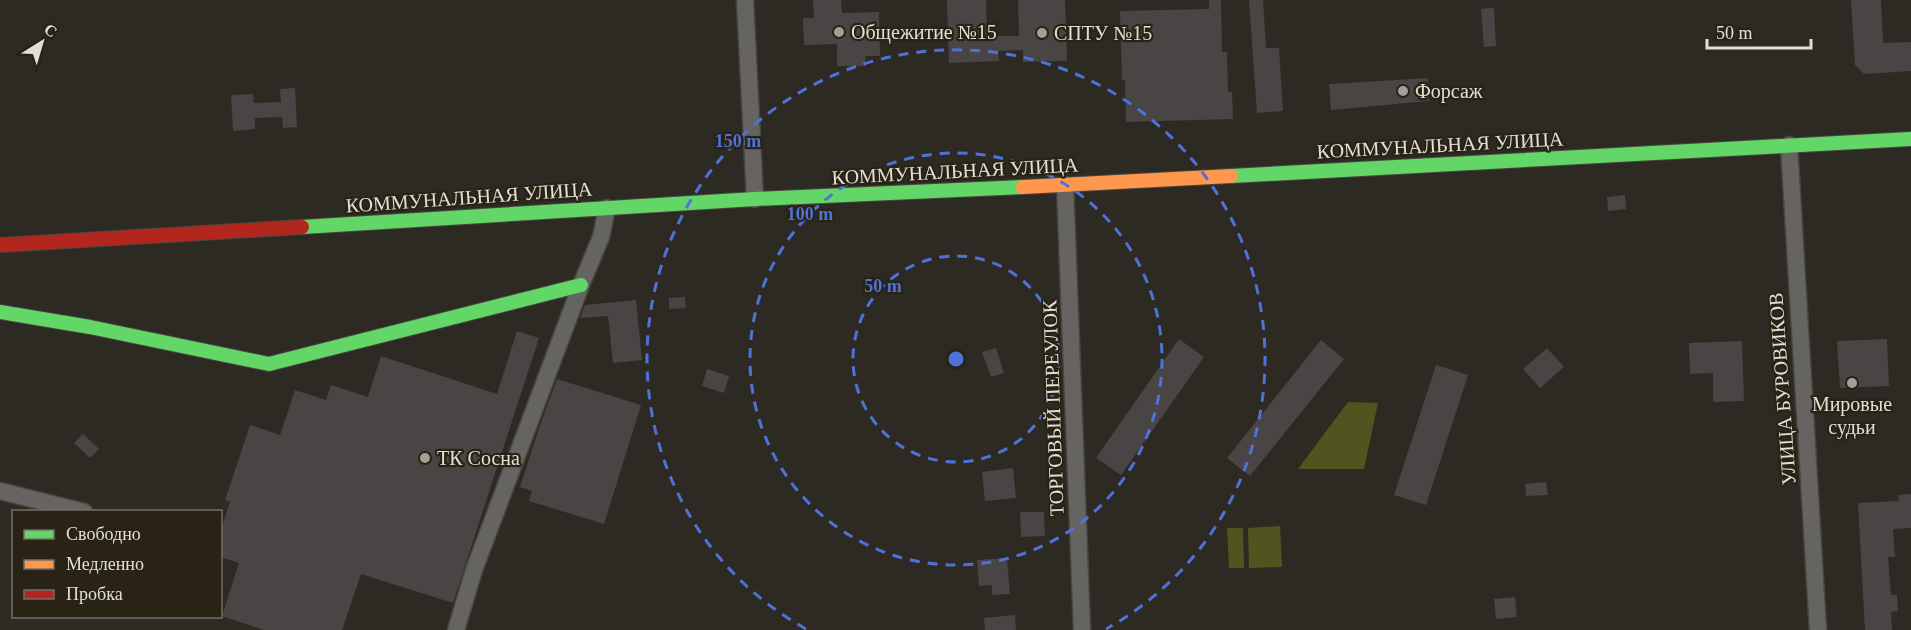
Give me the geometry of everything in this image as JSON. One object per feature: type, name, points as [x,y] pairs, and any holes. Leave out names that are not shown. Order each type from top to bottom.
[{"type":"main road","name":"КОММУНАЛЬНАЯ УЛИЦА","points":[[0,245],[755,199],[1065,185],[1911,139]]},
{"type":"main road","points":[[0,312],[90,327],[269,364],[581,285]]},
{"type":"street","points":[[745,0],[755,199]]},
{"type":"street","name":"УЛИЦА БУРОВИКОВ","points":[[1789,145],[1818,630]]},
{"type":"street","name":"ТОРГОВЫЙ ПЕРЕУЛОК","points":[[1065,185],[1082,630]]},
{"type":"street","points":[[456,630],[474,570],[601,237],[607,208]]},
{"type":"street","points":[[0,491],[76,510]]},
{"type":"shaded area","points":[[1348,402],[1378,403],[1364,469],[1298,469]]},
{"type":"shaded area","points":[[1280,526],[1282,567],[1249,568],[1248,528]]},
{"type":"shaded area","points":[[1227,528],[1243,528],[1244,568],[1229,568]]},
{"type":"building","name":"Общежитие №15","points":[[813,0],[841,0],[842,13],[879,12],[880,56],[865,56],[866,66],[837,66],[837,44],[804,45],[803,18],[814,18]]},
{"type":"building","name":"СПТУ №15","points":[[947,0],[986,0],[987,36],[1019,36],[1018,0],[1065,0],[1067,61],[1023,62],[1023,50],[998,51],[999,61],[949,63]]},
{"type":"building","points":[[1209,0],[1221,0],[1222,52],[1227,52],[1228,92],[1232,92],[1233,119],[1126,122],[1120,11],[1209,9]]},
{"type":"building","points":[[1249,0],[1263,0],[1266,48],[1279,48],[1283,111],[1257,113]]},
{"type":"building","points":[[1851,0],[1881,0],[1883,43],[1911,42],[1911,71],[1864,74],[1855,65]]},
{"type":"building","points":[[1494,8],[1496,46],[1484,47],[1481,9]]},
{"type":"building","points":[[1428,78],[1429,101],[1331,110],[1329,84]]},
{"type":"building","points":[[295,88],[297,127],[283,128],[282,117],[255,118],[255,129],[233,131],[231,95],[253,94],[254,103],[281,102],[280,89]]},
{"type":"building","points":[[1625,195],[1626,209],[1608,211],[1607,197]]},
{"type":"building","points":[[685,297],[686,308],[669,309],[669,298]]},
{"type":"building","points":[[636,300],[642,360],[613,363],[608,316],[580,318],[585,305]]},
{"type":"building","points":[[517,331],[539,338],[453,603],[361,574],[342,630],[264,630],[222,616],[239,563],[222,558],[222,527],[230,502],[225,500],[250,425],[280,435],[295,390],[326,400],[331,385],[368,397],[381,356],[497,394]]},
{"type":"building","points":[[1179,339],[1204,357],[1121,475],[1096,458]]},
{"type":"building","points":[[1887,339],[1889,386],[1840,388],[1837,341]]},
{"type":"building","points":[[1321,340],[1344,359],[1250,476],[1227,458]]},
{"type":"building","points":[[1742,341],[1744,401],[1713,402],[1713,373],[1690,374],[1689,343]]},
{"type":"building","points":[[996,348],[1004,373],[991,377],[982,352]]},
{"type":"building","points":[[1547,348],[1564,367],[1540,388],[1523,369]]},
{"type":"building","points":[[1436,365],[1468,375],[1426,505],[1394,495]]},
{"type":"building","points":[[707,369],[729,376],[724,393],[702,386]]},
{"type":"building","points":[[557,379],[641,405],[604,524],[529,501],[532,491],[520,487]]},
{"type":"building","points":[[83,434],[99,449],[90,458],[74,443]]},
{"type":"building","points":[[1013,468],[1016,498],[985,501],[982,472]]},
{"type":"building","points":[[1546,482],[1548,495],[1526,496],[1525,484]]},
{"type":"building","points":[[1911,494],[1911,528],[1893,529],[1895,557],[1888,557],[1891,595],[1897,595],[1898,611],[1891,612],[1892,630],[1865,630],[1858,503],[1899,501],[1898,495]]},
{"type":"building","points":[[1020,512],[1044,512],[1045,536],[1021,537]]},
{"type":"building","points":[[1007,558],[1010,594],[992,595],[992,585],[979,586],[977,560]]},
{"type":"building","points":[[1515,597],[1517,617],[1496,619],[1494,599]]},
{"type":"building","points":[[1015,615],[1016,630],[985,630],[984,618]]},
{"type":"traffic: fast","points":[[1231,176],[1911,139]]},
{"type":"traffic: fast","points":[[302,227],[755,199],[1023,187]]},
{"type":"traffic: fast","points":[[0,312],[90,327],[269,364],[581,285]]},
{"type":"traffic: slow","points":[[1023,187],[1231,176]]},
{"type":"traffic: jam","points":[[0,245],[302,227]]},
{"type":"place","name":"Общежитие №15","points":[[839,32]]},
{"type":"place","name":"СПТУ №15","points":[[1042,33]]},
{"type":"place","name":"Форсаж","points":[[1403,91]]},
{"type":"place","name":"Мировые судьи","points":[[1852,383]]},
{"type":"place","name":"ТК Сосна","points":[[425,458]]}]
